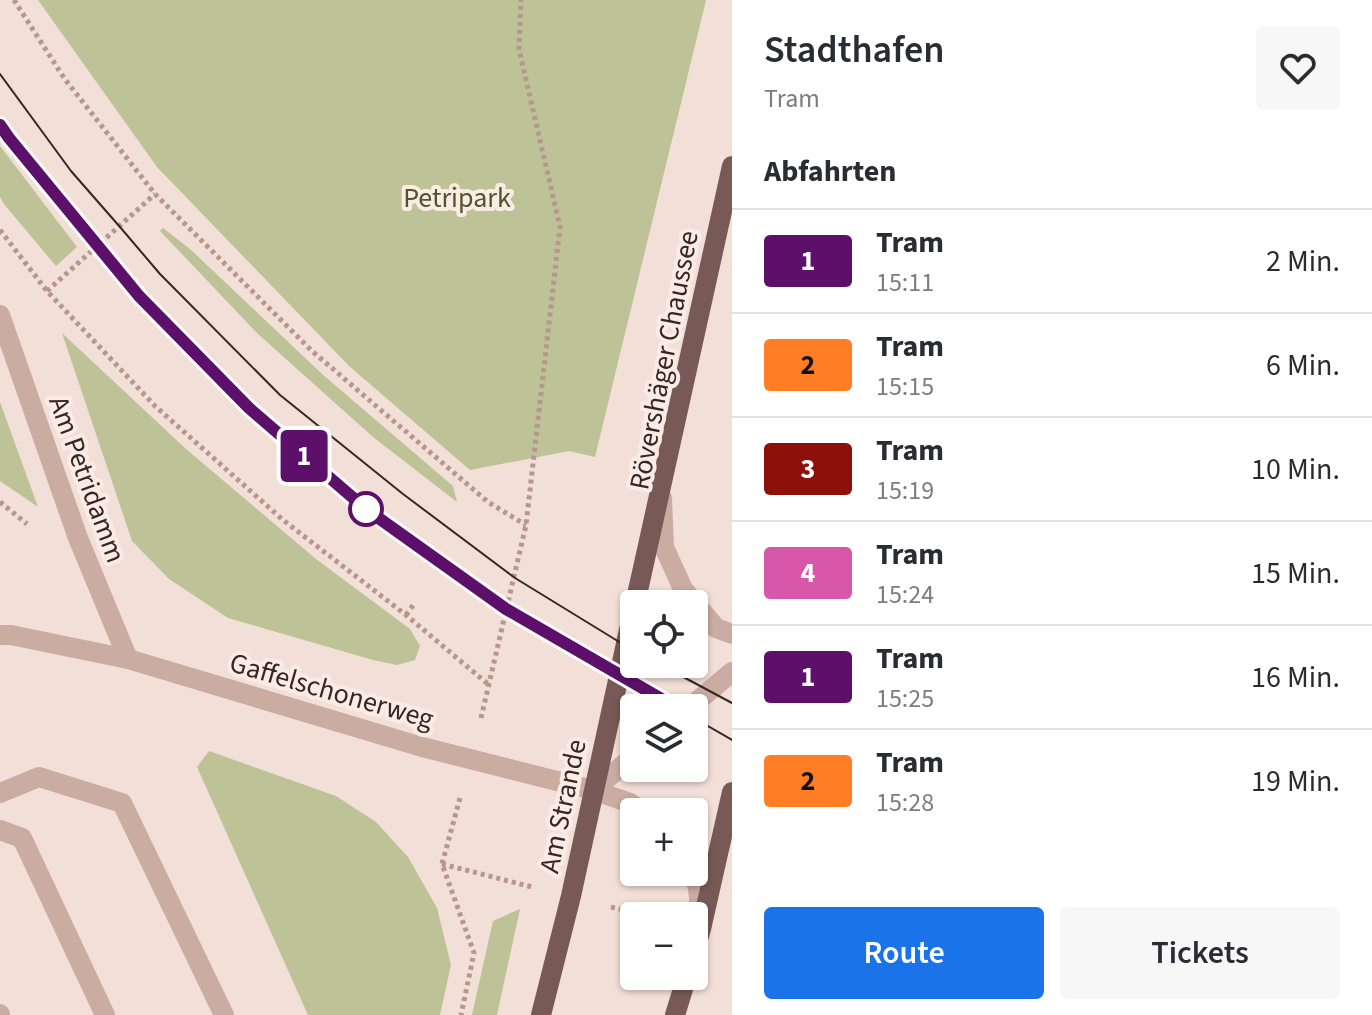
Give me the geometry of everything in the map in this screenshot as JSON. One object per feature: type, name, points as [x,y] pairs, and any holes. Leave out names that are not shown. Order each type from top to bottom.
[{"type":"main road","name":"Rövershäger Chaussee","points":[[661,482],[732,166]]},
{"type":"main road","name":"Am Strande","points":[[637,590],[661,482]]},
{"type":"main road","name":"Am Strande","points":[[541,1015],[571,896],[620,669]]},
{"type":"main road","points":[[707,902],[732,792]]},
{"type":"main road","points":[[675,1015],[683,990]]},
{"type":"street","name":"Am Petridamm","points":[[0,315],[78,538],[128,659]]},
{"type":"street","name":"Rövershäger Chaussee","points":[[661,482],[664,547],[683,589],[716,628],[732,634]]},
{"type":"street","name":"Gaffelschonerweg","points":[[0,635],[128,659],[422,747],[620,799]]},
{"type":"street","points":[[706,694],[732,672]]},
{"type":"street","points":[[593,790],[620,768]]},
{"type":"street","points":[[0,793],[39,777],[122,803],[224,1015]]},
{"type":"street","points":[[0,830],[22,838],[105,1015]]},
{"type":"path","points":[[14,0],[64,78],[155,194],[312,351],[488,502],[526,525]]},
{"type":"path","points":[[0,230],[47,291],[155,406],[283,520],[406,615],[489,685],[526,525],[560,227],[519,49],[521,0]]},
{"type":"path","points":[[47,291],[155,194]]},
{"type":"path","points":[[406,615],[414,604]]},
{"type":"path","points":[[442,864],[474,953],[461,1015]]},
{"type":"green space","name":"Petripark","points":[[38,0],[706,0],[595,457],[569,451],[470,470],[349,366],[157,167]]},
{"type":"green space","points":[[0,146],[77,247],[56,266],[0,197]]},
{"type":"green space","points":[[163,228],[190,249],[322,374],[453,486],[457,502],[373,437],[258,334],[160,231]]},
{"type":"green space","points":[[62,333],[186,449],[316,559],[410,629],[420,646],[415,660],[397,665],[373,660],[228,618],[169,579],[132,541]]},
{"type":"green space","points":[[0,402],[38,507],[0,481]]},
{"type":"green space","points":[[209,751],[336,796],[376,822],[408,857],[437,908],[451,965],[440,1015],[308,1015],[197,767]]},
{"type":"green space","points":[[520,909],[497,1015],[472,1015],[493,921]]},
{"type":"tram line","points":[[0,74],[71,171],[160,274],[280,395],[403,494],[515,578],[620,642]]},
{"type":"tram line","points":[[0,125],[139,296],[249,408],[366,509],[506,609],[653,694]]},
{"type":"tram line","name":"1","points":[[0,125],[139,296],[249,408],[366,509],[506,609],[652,694]]},
{"type":"tram line","points":[[685,678],[732,703]]},
{"type":"tram line","points":[[708,726],[732,740]]}]
